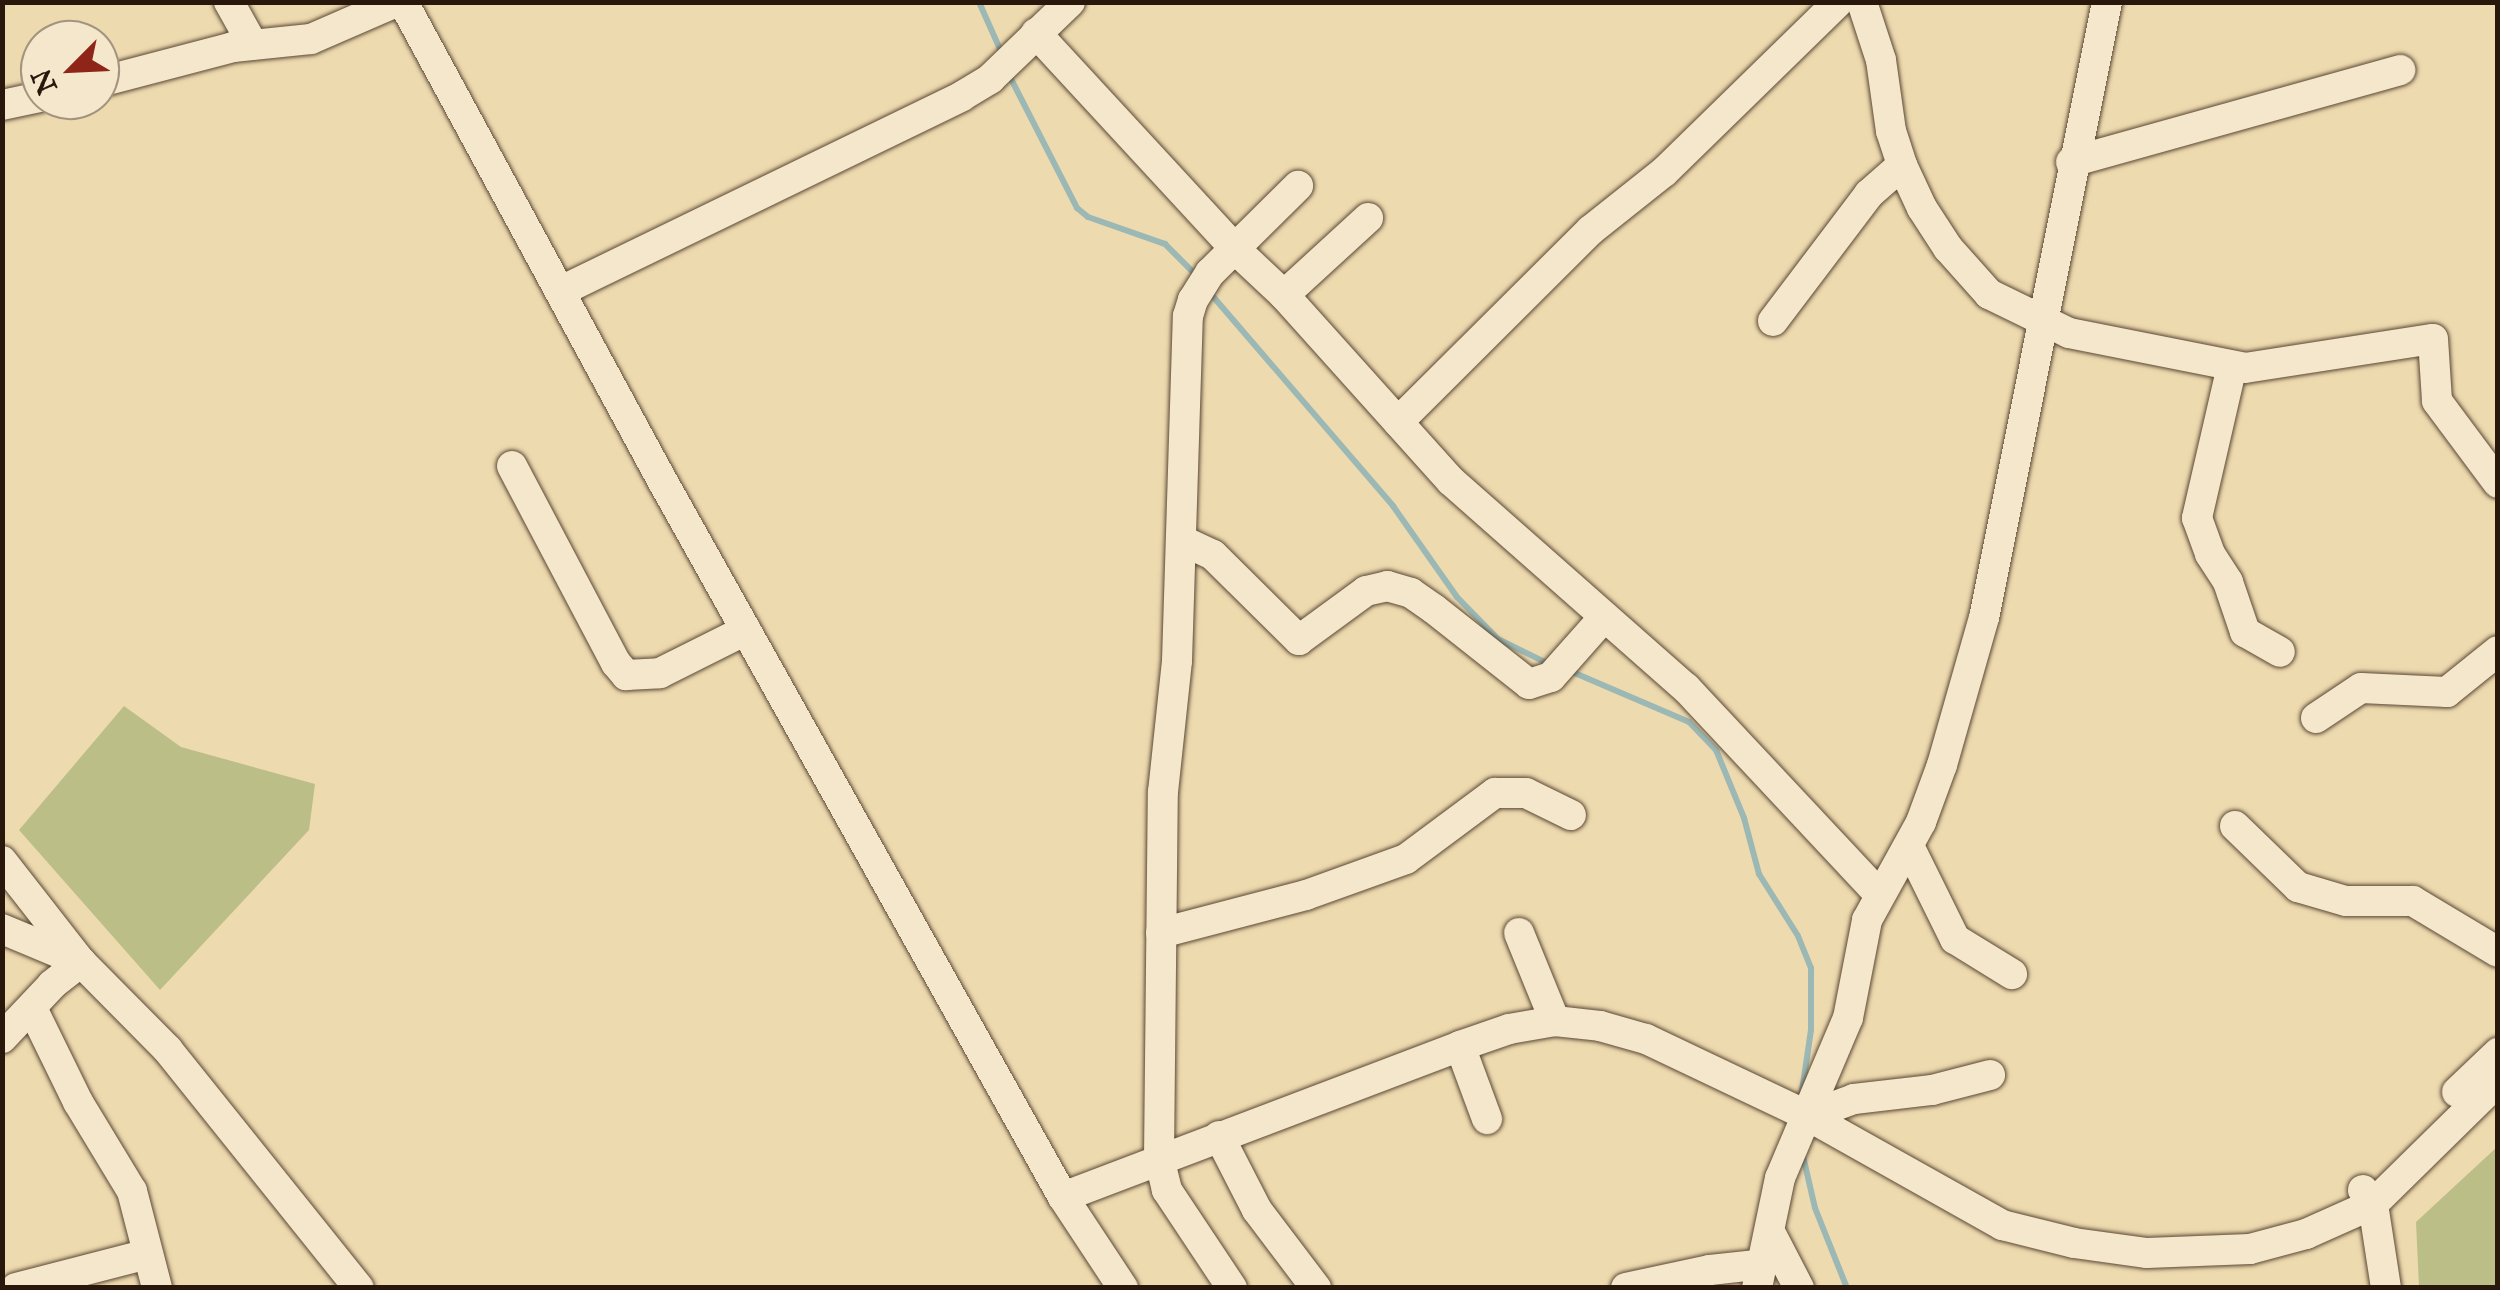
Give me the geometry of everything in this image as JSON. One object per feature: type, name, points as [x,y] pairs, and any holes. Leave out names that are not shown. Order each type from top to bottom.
[{"type":"street","points":[[229,2],[253,45]]},
{"type":"street","points":[[120,77],[253,45],[312,39],[400,2],[1063,1197],[1122,1288]]},
{"type":"street","points":[[560,291],[937,109],[990,79],[1070,2]]},
{"type":"street","points":[[1398,422],[1591,230],[1664,172],[1838,2]]},
{"type":"street","points":[[1862,2],[1881,60],[1891,130],[1902,165],[1922,208],[1958,260],[1989,294],[2069,334],[2232,366],[2353,354],[2433,339],[2437,401],[2498,483]]},
{"type":"street","points":[[1764,1262],[1780,1178],[1848,1018],[1867,920],[1878,894],[1909,846],[1942,765],[1984,618],[2071,162],[2106,2]]},
{"type":"street","points":[[1025,44],[1284,294],[1451,481],[1686,688],[1878,894]]},
{"type":"street","points":[[2071,162],[2400,70]]},
{"type":"street","points":[[1773,322],[1862,202],[1902,165]]},
{"type":"street","points":[[1232,1288],[1168,1190],[1159,1158],[1163,792],[1178,661],[1193,300],[1210,274],[1298,186]]},
{"type":"street","points":[[1284,294],[1368,218]]},
{"type":"street","points":[[2232,366],[2197,518],[2205,544],[2236,601],[2244,632],[2280,652]]},
{"type":"street","points":[[512,466],[616,663],[626,674],[660,673],[746,630]]},
{"type":"street","points":[[1181,540],[1213,555],[1299,640],[1366,591],[1387,586],[1411,593],[1529,684],[1559,667],[1604,617]]},
{"type":"street","points":[[2316,718],[2361,688],[2446,692],[2498,651]]},
{"type":"street","points":[[1161,934],[1306,895],[1406,859],[1494,793],[1526,793],[1570,814]]},
{"type":"street","points":[[2236,826],[2276,870],[2298,887],[2346,902],[2414,901],[2498,952]]},
{"type":"street","points":[[1909,846],[1956,939],[2012,974]]},
{"type":"street","points":[[2,860],[81,962],[168,1050],[359,1288]]},
{"type":"street","points":[[2,930],[81,962]]},
{"type":"street","points":[[1519,932],[1555,1021]]},
{"type":"street","points":[[2,1038],[81,962]]},
{"type":"street","points":[[32,1008],[78,1102],[132,1191],[157,1288]]},
{"type":"street","points":[[1063,1197],[1460,1046],[1509,1029],[1555,1021],[1600,1026],[1646,1039],[1808,1116],[2002,1225],[2074,1242],[2147,1253],[2250,1249],[2367,1196],[2498,1081]]},
{"type":"street","points":[[1460,1046],[1486,1119]]},
{"type":"street","points":[[2378,1281],[2367,1196],[2498,1052]]},
{"type":"street","points":[[1808,1116],[1854,1098],[1932,1090],[1990,1076]]},
{"type":"street","points":[[1219,1136],[1258,1210],[1316,1288]]},
{"type":"street","points":[[16,1288],[148,1254]]},
{"type":"street","points":[[1626,1288],[1764,1262],[1799,1288]]},
{"type":"green space","points":[[124,706],[181,747],[315,784],[309,830],[160,990],[19,830]]},
{"type":"green space","points":[[2497,1147],[2497,1287],[2419,1287],[2416,1222]]},
{"type":"waterway","points":[[979,2],[1003,56]]},
{"type":"waterway","points":[[1008,73],[1077,208],[1088,217],[1165,244],[1196,275]]},
{"type":"waterway","points":[[1210,293],[1393,506],[1457,597],[1498,639],[1549,664]]},
{"type":"waterway","points":[[1570,671],[1689,722],[1716,750],[1744,818],[1759,874],[1798,936],[1811,968],[1811,1030],[1802,1091]]},
{"type":"waterway","points":[[1803,1156],[1815,1208],[1847,1288]]}]
